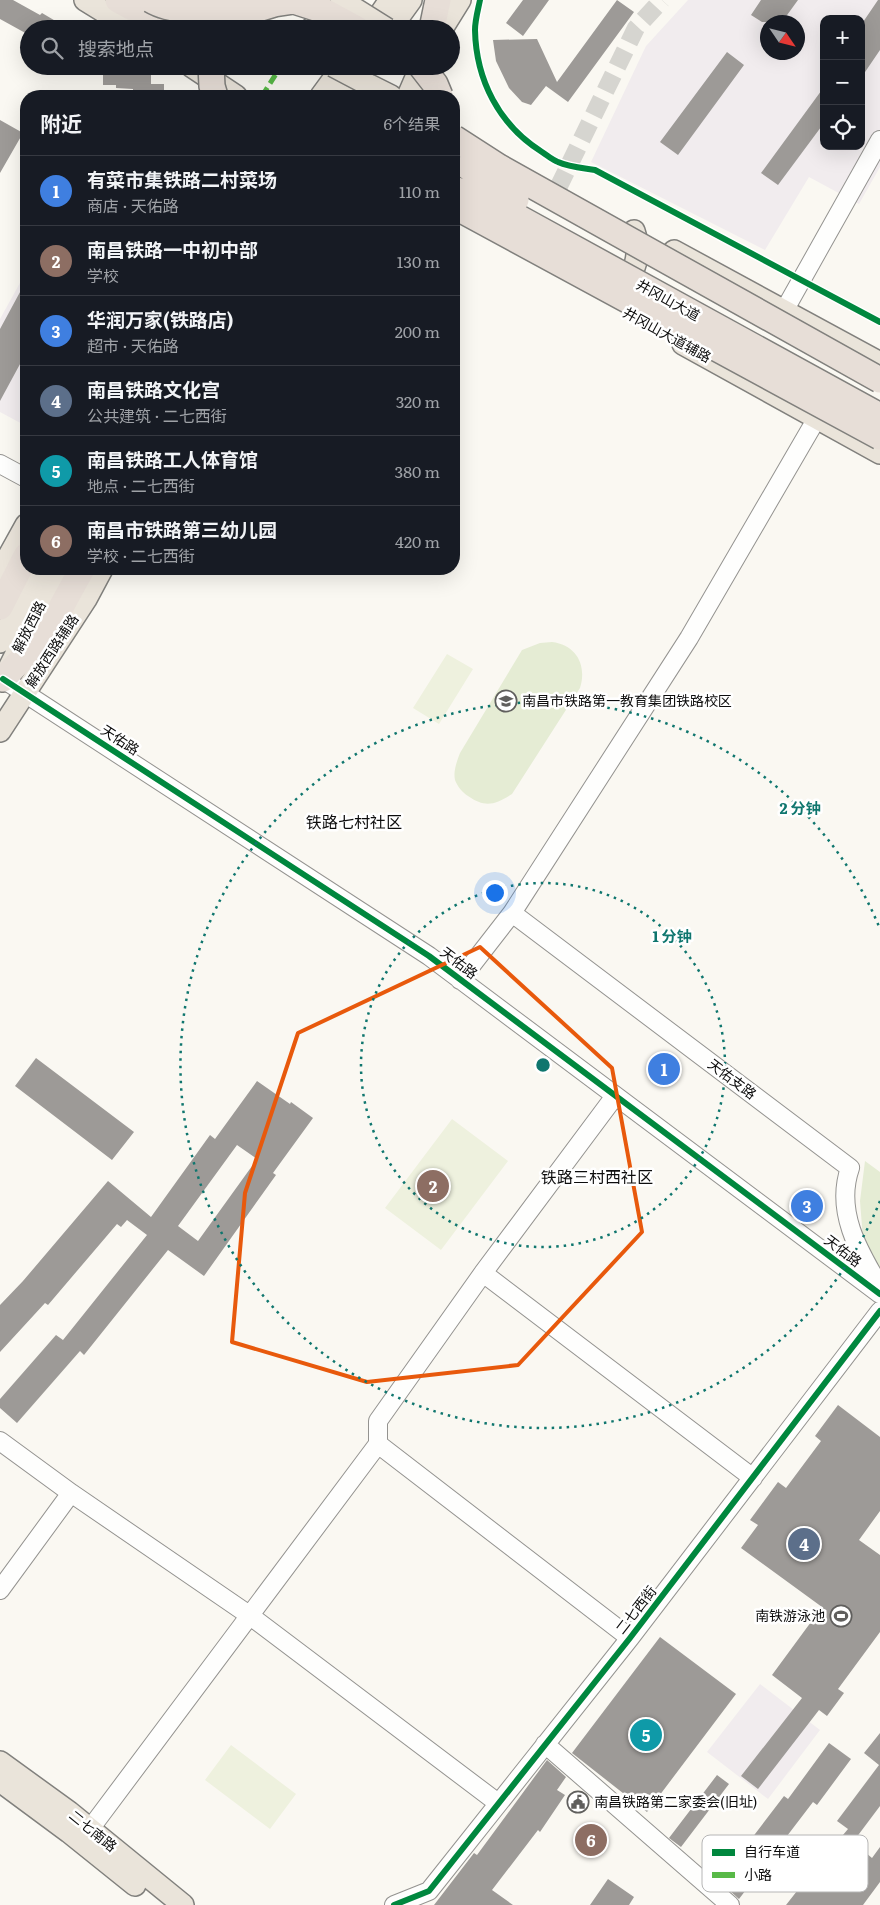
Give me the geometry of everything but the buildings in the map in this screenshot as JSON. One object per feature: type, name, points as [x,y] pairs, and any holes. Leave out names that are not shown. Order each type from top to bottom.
[{"type":"highway","points":[[151,0],[158,4],[255,20],[274,4],[295,0],[322,10],[340,20]]},
{"type":"highway","points":[[434,20],[438,0]]},
{"type":"highway","points":[[98,2],[153,20]]},
{"type":"highway","points":[[460,142],[499,167],[879,364]]},
{"type":"highway","name":"井冈山大道","points":[[460,152],[468,167],[497,189],[880,400]]},
{"type":"highway","name":"井冈山大道","points":[[460,191],[490,202],[880,416]]},
{"type":"highway","points":[[460,209],[880,437]]},
{"type":"highway","points":[[0,607],[20,568]]},
{"type":"highway","points":[[2,683],[48,631],[71,575]]},
{"type":"main road","points":[[200,0],[255,20]]},
{"type":"main road","points":[[320,20],[341,0],[372,20]]},
{"type":"main road","points":[[376,20],[390,0]]},
{"type":"main road","points":[[397,20],[411,0]]},
{"type":"main road","points":[[448,20],[460,0]]},
{"type":"main road","points":[[98,2],[121,20]]},
{"type":"main road","points":[[204,75],[227,90]]},
{"type":"main road","points":[[325,90],[336,75]]},
{"type":"main road","points":[[349,90],[366,76],[384,90]]},
{"type":"main road","points":[[416,90],[432,78]]},
{"type":"main road","points":[[460,134],[879,364]]},
{"type":"main road","name":"井冈山大道辅路","points":[[460,219],[880,454]]},
{"type":"main road","points":[[596,296],[608,293],[620,286],[629,277],[635,266],[638,253],[637,240],[632,228]]},
{"type":"main road","points":[[0,572],[20,536]]},
{"type":"main road","name":"解放西路","points":[[0,642],[37,575]]},
{"type":"main road","name":"解放西路辅路","points":[[0,731],[86,599],[99,575]]},
{"type":"main road","name":"二七南路","points":[[0,1762],[90,1829],[183,1905]]},
{"type":"main road","name":"二七南路","points":[[0,1782],[69,1832],[160,1905]]},
{"type":"street","points":[[784,311],[880,140]]},
{"type":"street","points":[[460,980],[512,913],[689,638],[817,418]]},
{"type":"street","points":[[0,464],[20,475]]},
{"type":"street","name":"天佑路","points":[[2,683],[25,693],[429,956],[880,1294]]},
{"type":"street","name":"天佑支路","points":[[512,913],[850,1168],[844,1184],[845,1205],[852,1233],[863,1260],[880,1287]]},
{"type":"street","points":[[90,1829],[378,1444],[378,1421],[483,1273],[615,1096]]},
{"type":"street","points":[[483,1273],[753,1478]]},
{"type":"street","name":"二七西街","points":[[394,1905],[429,1891],[630,1638],[880,1310]]},
{"type":"street","points":[[0,1441],[71,1493],[249,1615],[498,1803]]},
{"type":"street","points":[[378,1444],[630,1638]]},
{"type":"street","points":[[0,1590],[71,1493]]},
{"type":"street","points":[[545,1744],[702,1881]]},
{"type":"street","points":[[715,1892],[730,1905]]},
{"type":"highlighted area","points":[[480,947],[612,1068],[642,1232],[518,1365],[367,1382],[232,1342],[245,1193],[298,1033]]},
{"type":"shaded area","points":[[688,0],[880,0],[880,167],[859,204],[809,177],[765,250],[591,162],[646,46]]},
{"type":"shaded area","points":[[20,283],[20,423],[0,412],[0,319]]},
{"type":"shaded area","points":[[760,1684],[820,1730],[768,1799],[707,1752]]},
{"type":"green space","points":[[552,642],[568,647],[578,658],[582,672],[580,688],[512,794],[490,804],[474,800],[462,791],[455,780],[455,770],[460,753],[522,650],[540,643]]},
{"type":"green space","points":[[447,654],[473,669],[439,724],[413,708]]},
{"type":"green space","points":[[452,1119],[508,1161],[441,1250],[385,1208]]},
{"type":"green space","points":[[865,1161],[880,1172],[880,1269],[863,1239],[860,1201]]},
{"type":"green space","points":[[231,1745],[296,1794],[270,1829],[205,1780]]},
{"type":"tunnel","points":[[558,188],[636,28],[662,0]]},
{"type":"marked path","points":[[266,90],[275,75]]},
{"type":"cycle path","points":[[480,0],[475,30],[476,48],[485,83],[502,115],[527,141],[562,164],[595,170],[880,322]]},
{"type":"cycle path","points":[[3,679],[429,956],[880,1294]]},
{"type":"cycle path","points":[[394,1905],[429,1891],[630,1638],[880,1311]]},
{"type":"place","name":"南昌市铁路第一教育集团铁路校区","points":[[506,701]]},
{"type":"place","name":"有菜市集铁路二村菜场","points":[[664,1069]]},
{"type":"place","name":"南昌铁路一中初中部","points":[[433,1186]]},
{"type":"place","name":"华润万家(铁路店)","points":[[807,1206]]},
{"type":"place","name":"南昌铁路文化宫","points":[[804,1544]]},
{"type":"place","name":"南铁游泳池","points":[[841,1616]]},
{"type":"place","name":"南昌铁路工人体育馆","points":[[646,1735]]},
{"type":"place","name":"南昌铁路第二家委会(旧址)","points":[[578,1802]]},
{"type":"place","name":"南昌市铁路第三幼儿园","points":[[591,1840]]},
{"type":"district","name":"铁路七村社区","points":[[354,822]]},
{"type":"district","name":"铁路三村西社区","points":[[597,1177]]}]
